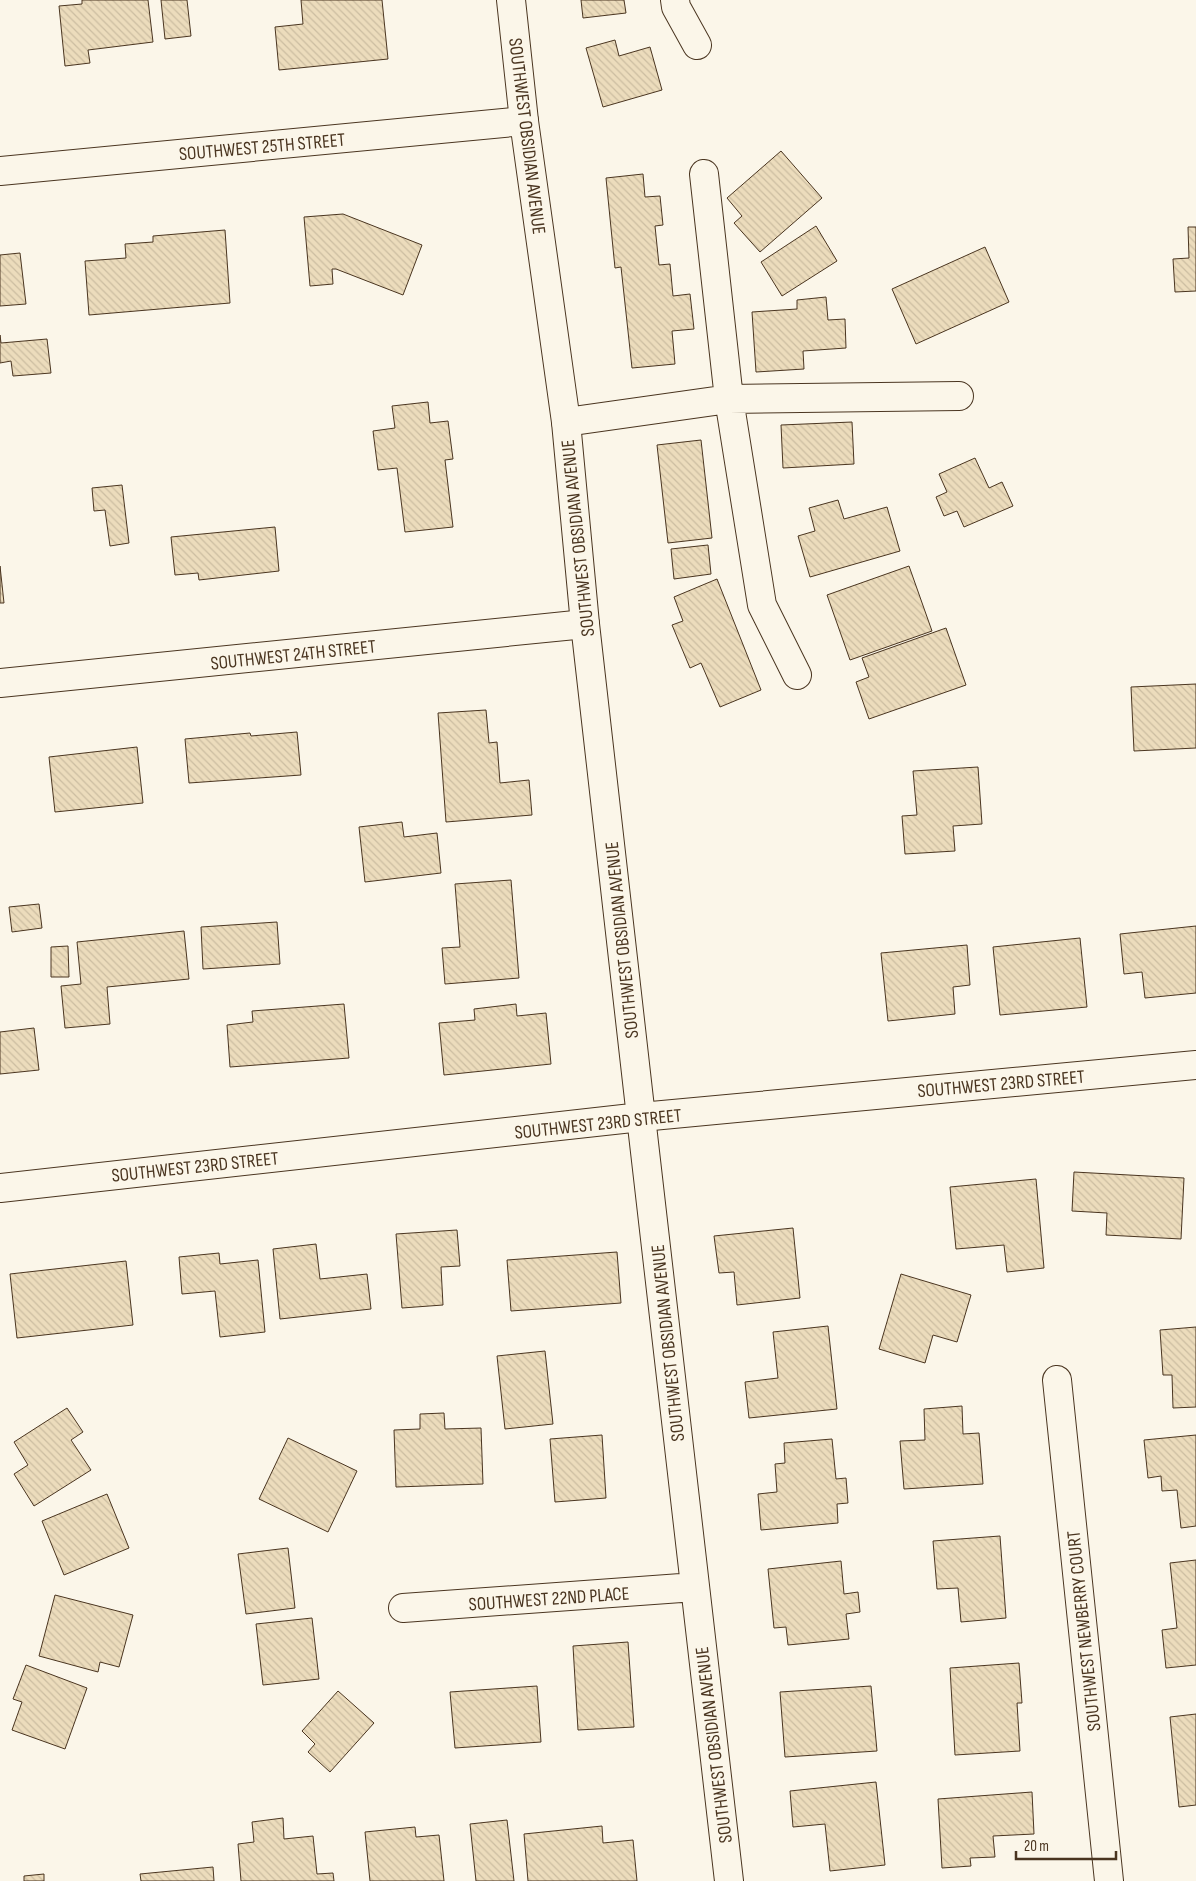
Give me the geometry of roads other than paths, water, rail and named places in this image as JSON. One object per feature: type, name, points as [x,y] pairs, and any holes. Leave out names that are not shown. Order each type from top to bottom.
[{"type":"street","name":"SOUTHWEST OBSIDIAN AVENUE","points":[[511,0],[524,121],[566,422],[585,624],[729,1881]]},
{"type":"street","points":[[675,0],[676,7],[697,45]]},
{"type":"street","name":"SOUTHWEST 25TH STREET","points":[[0,171],[524,121]]},
{"type":"street","points":[[704,174],[729,399],[762,605],[797,675]]},
{"type":"street","points":[[566,422],[729,399],[959,396]]},
{"type":"street","name":"SOUTHWEST 24TH STREET","points":[[0,683],[585,624]]},
{"type":"street","name":"SOUTHWEST 23RD STREET","points":[[0,1188],[641,1118],[1196,1065]]},
{"type":"street","name":"SOUTHWEST NEWBERRY COURT","points":[[1057,1380],[1109,1881]]},
{"type":"street","name":"SOUTHWEST 22ND PLACE","points":[[404,1608],[695,1587]]}]
